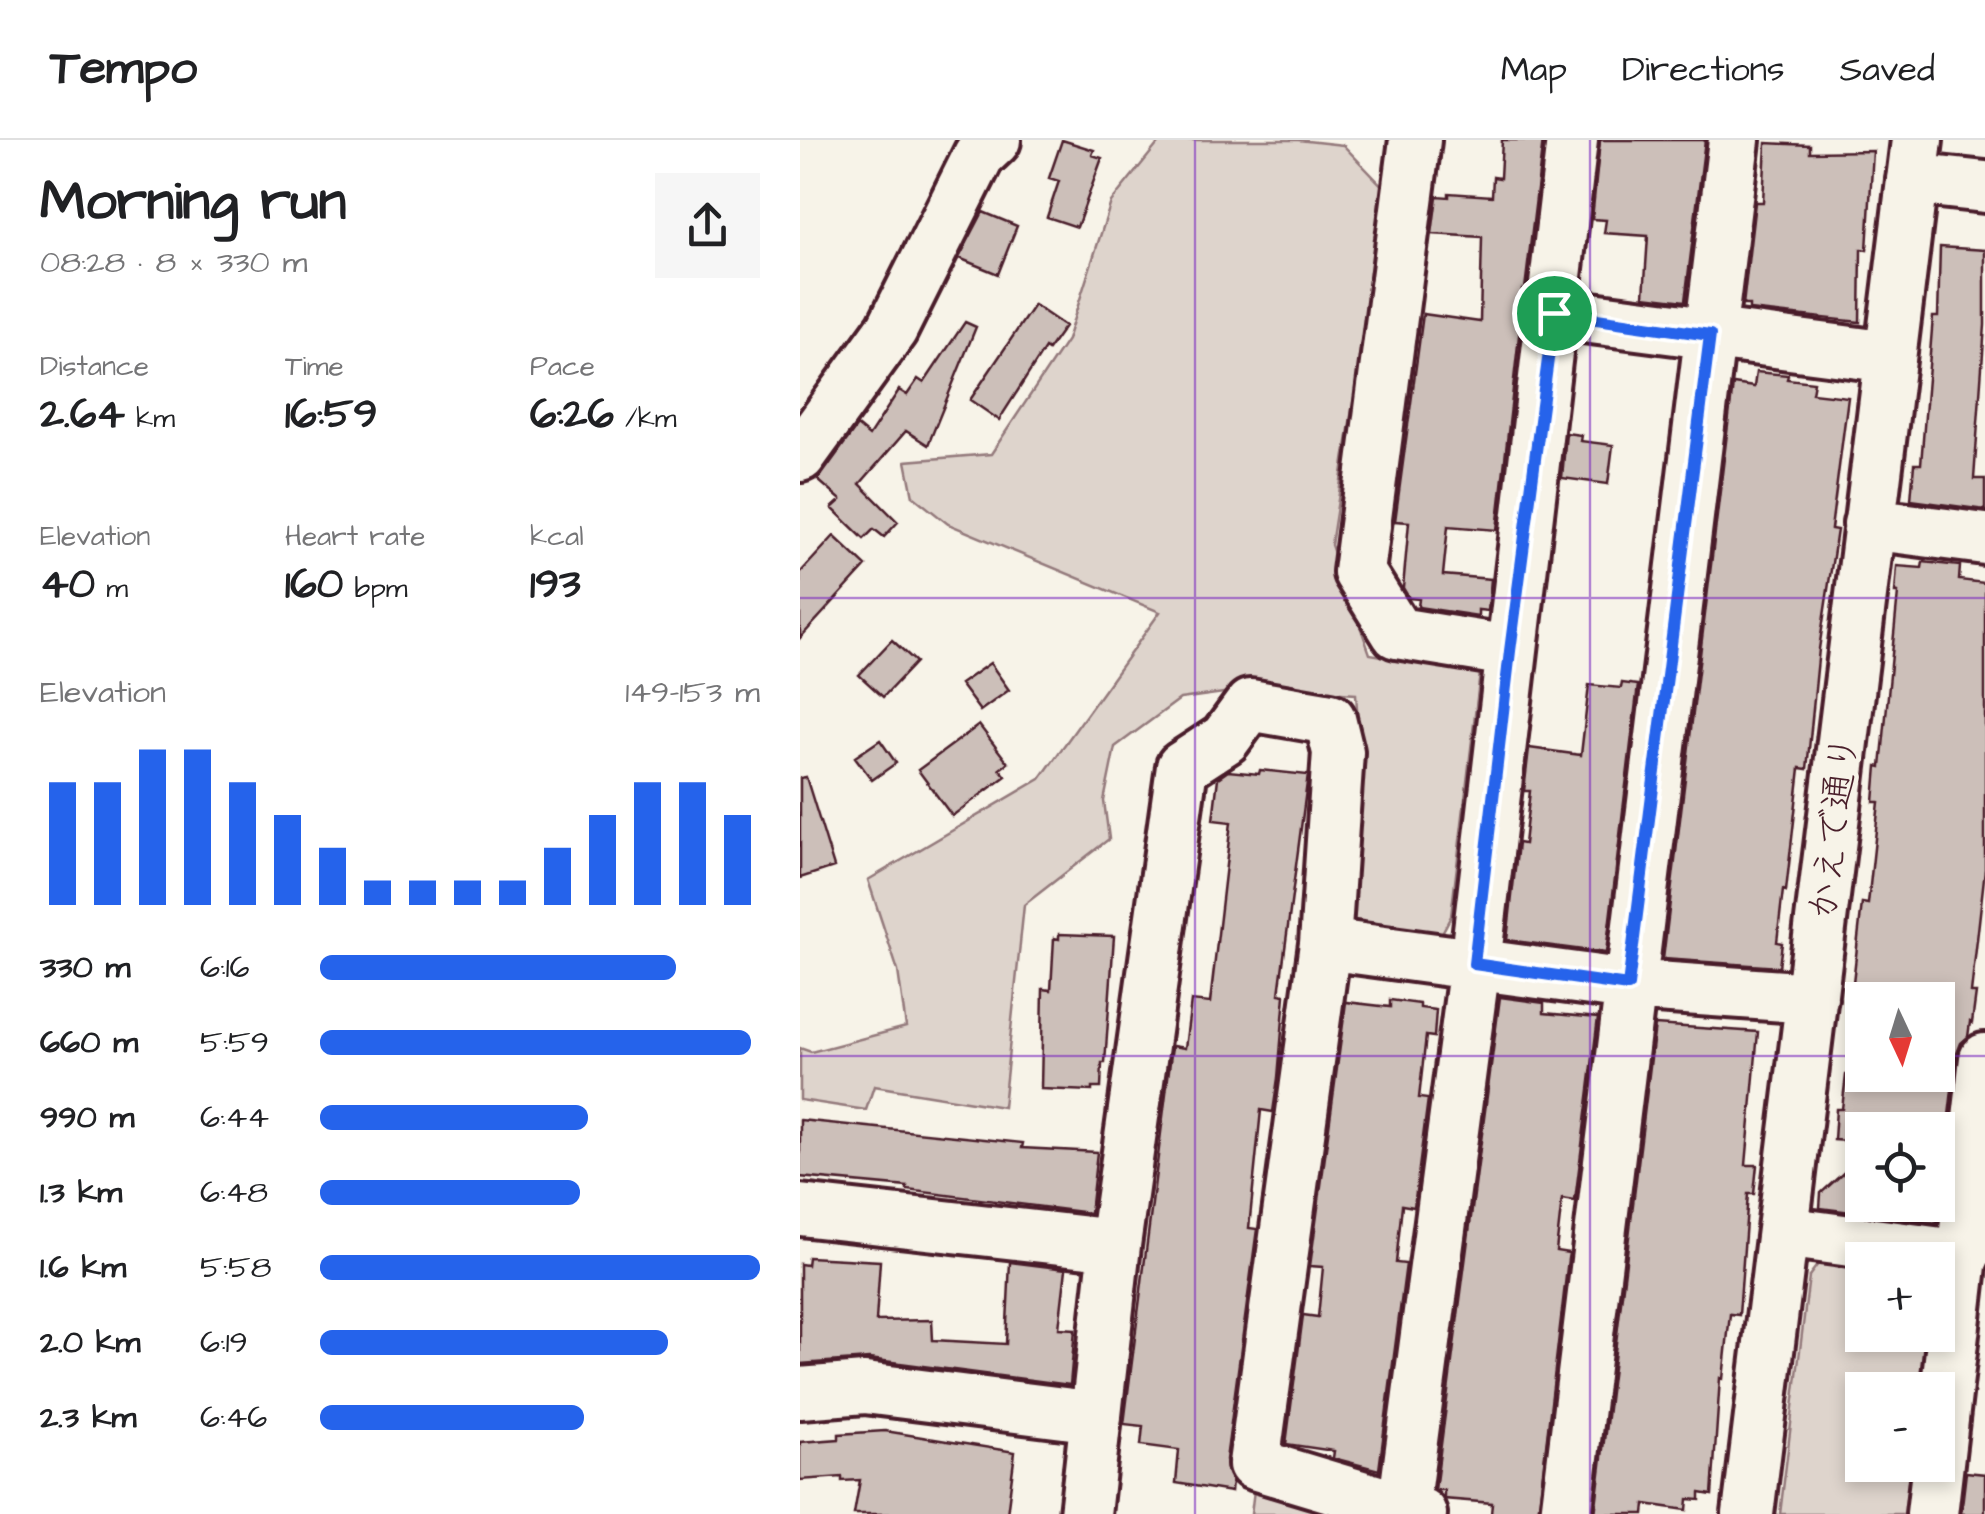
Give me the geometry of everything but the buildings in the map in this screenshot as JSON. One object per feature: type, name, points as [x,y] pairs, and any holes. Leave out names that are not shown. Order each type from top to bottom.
[{"type":"street","points":[[800,456],[892,330],[979,155],[994,140]]},
{"type":"street","points":[[1415,140],[1359,572],[1397,633],[1510,651]]},
{"type":"street","points":[[1085,1514],[1115,1245],[1182,767],[1225,739],[1250,704],[1330,719],[1338,752],[1325,944],[1254,1464],[1412,1511],[1572,140]]},
{"type":"street","points":[[1566,1514],[1734,140]]},
{"type":"street","points":[[1914,159],[1985,188]]},
{"type":"street","name":"かえで通り","points":[[1748,1514],[1914,159]]},
{"type":"street","points":[[1554,313],[1890,357]]},
{"type":"street","points":[[1870,524],[1985,539]]},
{"type":"street","points":[[1325,944],[1628,986],[1812,998]]},
{"type":"street","points":[[1932,1514],[1985,1059]]},
{"type":"street","points":[[800,1210],[1115,1245]]},
{"type":"street","points":[[1783,1232],[1964,1256]]},
{"type":"street","points":[[800,1394],[865,1388],[1096,1416]]},
{"type":"shaded area","points":[[1161,140],[1298,140],[1343,145],[1386,190],[1331,545],[1370,654],[1480,673],[1451,916],[1435,946],[1343,933],[1358,724],[1356,694],[1260,688],[1180,699],[1115,747],[1104,801],[1109,839],[1024,905],[1003,1107],[874,1086],[866,1110],[800,1100],[800,1048],[811,1052],[906,1027],[898,971],[868,880],[1040,779],[1160,612],[948,524],[913,496],[906,461],[991,454],[1067,340],[1111,202]]},
{"type":"shaded area","points":[[1824,1256],[1845,1258],[1845,1352],[1936,1352],[1934,1372],[1845,1372],[1845,1482],[1920,1482],[1916,1514],[1780,1514],[1809,1276]]},
{"type":"shaded area","points":[[1255,1482],[1364,1514],[1251,1514]]},
{"type":"route","points":[[1554,313],[1710,335],[1628,986],[1474,964],[1554,313]]}]
